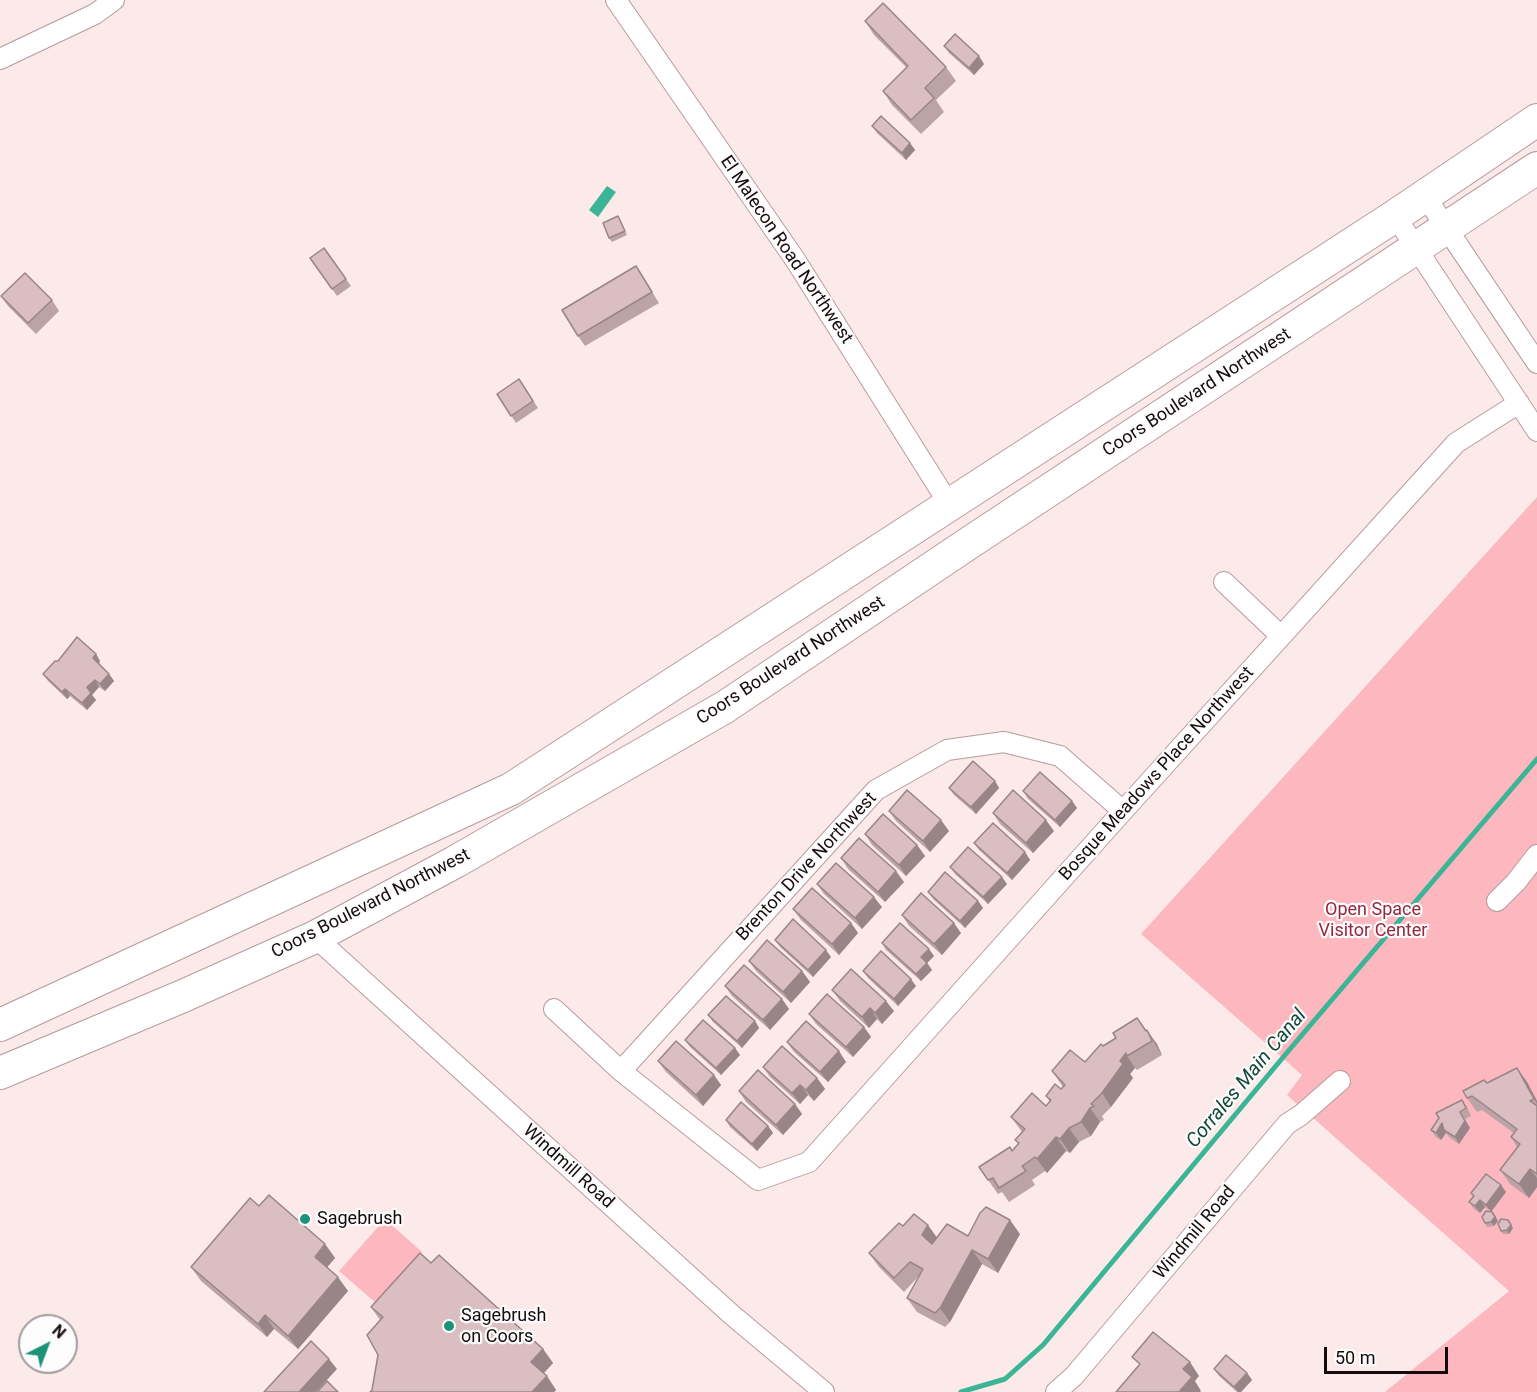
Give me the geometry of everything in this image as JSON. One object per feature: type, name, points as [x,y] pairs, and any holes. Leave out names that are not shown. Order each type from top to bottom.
[{"type":"main road","points":[[0,1025],[512,789],[1395,216],[1537,120]]},
{"type":"main road","name":"Coors Boulevard Northwest","points":[[0,1073],[183,996],[315,937],[455,862],[725,706],[1537,168]]},
{"type":"street","points":[[0,59],[95,14],[114,0]]},
{"type":"street","name":"El Malecon Road Northwest","points":[[616,0],[796,261],[949,504]]},
{"type":"street","points":[[1425,196],[1537,363]]},
{"type":"street","points":[[1395,216],[1537,431]]},
{"type":"street","name":"Bosque Meadows Place Northwest","points":[[621,1071],[758,1179],[809,1162],[1456,443],[1519,403]]},
{"type":"street","points":[[1224,582],[1281,636]]},
{"type":"street","name":"Brenton Drive Northwest","points":[[621,1071],[876,790],[947,750],[1004,742],[1060,756],[1123,811]]},
{"type":"street","points":[[1497,901],[1516,882],[1537,855]]},
{"type":"street","name":"Windmill Road","points":[[315,937],[732,1316],[824,1392]]},
{"type":"street","points":[[554,1009],[621,1071]]},
{"type":"street","name":"Windmill Road","points":[[1056,1392],[1074,1376],[1287,1124],[1341,1081]]},
{"type":"green space","name":"Open Space Visitor Center","points":[[1537,497],[1537,1392],[1385,1392],[1509,1291],[1287,1095],[1302,1075],[1141,934]]},
{"type":"green space","points":[[385,1219],[422,1252],[377,1304],[339,1271]]},
{"type":"shaded area","points":[[607,186],[616,192],[598,217],[589,210]]},
{"type":"building","points":[[883,3],[946,67],[925,88],[934,98],[911,120],[883,91],[908,66],[865,21]]},
{"type":"building","points":[[955,34],[979,56],[969,68],[944,46]]},
{"type":"building","points":[[881,116],[910,143],[902,153],[872,126]]},
{"type":"building","points":[[618,216],[625,231],[609,238],[603,223]]},
{"type":"building","points":[[324,248],[346,279],[332,289],[310,258]]},
{"type":"building","points":[[636,266],[652,292],[578,336],[562,310]]},
{"type":"building","points":[[25,273],[52,300],[28,323],[1,296]]},
{"type":"building","points":[[519,379],[533,401],[511,416],[497,394]]},
{"type":"building","points":[[77,637],[96,654],[93,658],[109,674],[100,684],[95,680],[87,687],[91,693],[82,703],[65,689],[62,692],[43,674],[55,661],[58,661]]},
{"type":"building","points":[[973,761],[995,781],[971,807],[949,788]]},
{"type":"building","points":[[1040,772],[1072,801],[1055,820],[1023,791]]},
{"type":"building","points":[[907,790],[941,820],[923,841],[889,811]]},
{"type":"building","points":[[1013,790],[1046,820],[1026,843],[993,813]]},
{"type":"building","points":[[883,814],[917,845],[899,865],[865,834]]},
{"type":"building","points":[[993,823],[1025,852],[1007,873],[974,843]]},
{"type":"building","points":[[859,838],[896,871],[878,892],[841,858]]},
{"type":"building","points":[[968,847],[1002,877],[983,897],[950,867]]},
{"type":"building","points":[[836,863],[874,897],[855,918],[817,884]]},
{"type":"building","points":[[945,872],[978,901],[960,921],[928,892]]},
{"type":"building","points":[[812,888],[851,923],[832,944],[793,909]]},
{"type":"building","points":[[921,893],[954,923],[934,944],[902,915]]},
{"type":"building","points":[[793,919],[826,950],[808,970],[775,940]]},
{"type":"building","points":[[900,923],[929,949],[921,957],[927,963],[916,974],[882,943]]},
{"type":"building","points":[[767,940],[802,971],[783,992],[749,961]]},
{"type":"building","points":[[881,951],[911,979],[894,999],[863,971]]},
{"type":"building","points":[[744,965],[782,999],[763,1020],[725,986]]},
{"type":"building","points":[[851,969],[886,1001],[875,1013],[870,1008],[862,1017],[832,990]]},
{"type":"building","points":[[827,994],[864,1027],[846,1047],[809,1014]]},
{"type":"building","points":[[726,996],[755,1021],[737,1041],[708,1015]]},
{"type":"building","points":[[1137,1018],[1147,1030],[1152,1041],[1127,1056],[1126,1053],[1120,1061],[1123,1064],[1091,1104],[1094,1106],[1090,1108],[1081,1122],[1069,1128],[1060,1139],[1056,1137],[1037,1159],[1035,1157],[1022,1166],[1026,1171],[999,1188],[993,1178],[988,1180],[979,1167],[1010,1147],[1012,1151],[1019,1143],[1015,1140],[1025,1129],[1011,1117],[1032,1093],[1046,1106],[1051,1100],[1046,1096],[1055,1084],[1061,1089],[1065,1085],[1052,1071],[1070,1050],[1085,1062],[1101,1044],[1103,1046],[1116,1038],[1113,1033]]},
{"type":"building","points":[[703,1020],[735,1048],[716,1068],[685,1040]]},
{"type":"building","points":[[806,1021],[839,1051],[820,1072],[787,1042]]},
{"type":"building","points":[[676,1041],[714,1075],[696,1095],[658,1061]]},
{"type":"building","points":[[782,1046],[817,1078],[806,1090],[800,1085],[792,1093],[763,1067]]},
{"type":"building","points":[[1517,1068],[1534,1099],[1530,1101],[1537,1106],[1537,1174],[1530,1169],[1519,1184],[1500,1170],[1520,1144],[1511,1137],[1517,1129],[1472,1096],[1467,1098],[1463,1091],[1484,1080],[1487,1083]]},
{"type":"building","points":[[758,1070],[795,1104],[776,1125],[739,1091]]},
{"type":"building","points":[[1462,1100],[1466,1108],[1460,1112],[1465,1121],[1455,1137],[1444,1130],[1442,1123],[1436,1133],[1431,1130],[1439,1118],[1436,1113]]},
{"type":"building","points":[[741,1102],[768,1126],[752,1144],[726,1120]]},
{"type":"building","points":[[1486,1174],[1501,1185],[1486,1205],[1480,1200],[1475,1206],[1469,1202],[1474,1196],[1471,1193]]},
{"type":"building","points":[[269,1195],[325,1244],[315,1257],[338,1277],[288,1336],[265,1315],[258,1324],[191,1267],[250,1198],[259,1206]]},
{"type":"building","points":[[986,1207],[1010,1220],[988,1259],[972,1250],[935,1313],[907,1298],[923,1269],[910,1262],[894,1278],[869,1253],[899,1223],[903,1226],[914,1214],[928,1225],[922,1235],[932,1244],[947,1224],[968,1236],[980,1213]]},
{"type":"building","points":[[1486,1211],[1492,1212],[1495,1217],[1491,1222],[1485,1223],[1482,1217]]},
{"type":"building","points":[[1501,1219],[1508,1220],[1511,1225],[1507,1230],[1501,1231],[1498,1224]]},
{"type":"building","name":"Sagebrush on Coors","points":[[420,1253],[431,1263],[439,1255],[543,1349],[531,1362],[547,1376],[532,1392],[370,1392],[378,1355],[367,1335],[383,1317],[371,1307]]},
{"type":"building","points":[[1153,1332],[1190,1362],[1183,1369],[1192,1377],[1179,1392],[1116,1392],[1140,1364],[1132,1357]]},
{"type":"building","points":[[311,1341],[329,1359],[299,1392],[264,1392]]},
{"type":"building","points":[[1226,1355],[1247,1373],[1234,1387],[1214,1369]]},
{"type":"building","points":[[327,1381],[338,1392],[317,1392]]},
{"type":"waterway","name":"Corrales Main Canal","points":[[961,1392],[1005,1379],[1043,1345],[1290,1049],[1537,759]]},
{"type":"place","name":"Sagebrush","points":[[305,1219]]},
{"type":"place","name":"Sagebrush on Coors","points":[[449,1326]]}]
